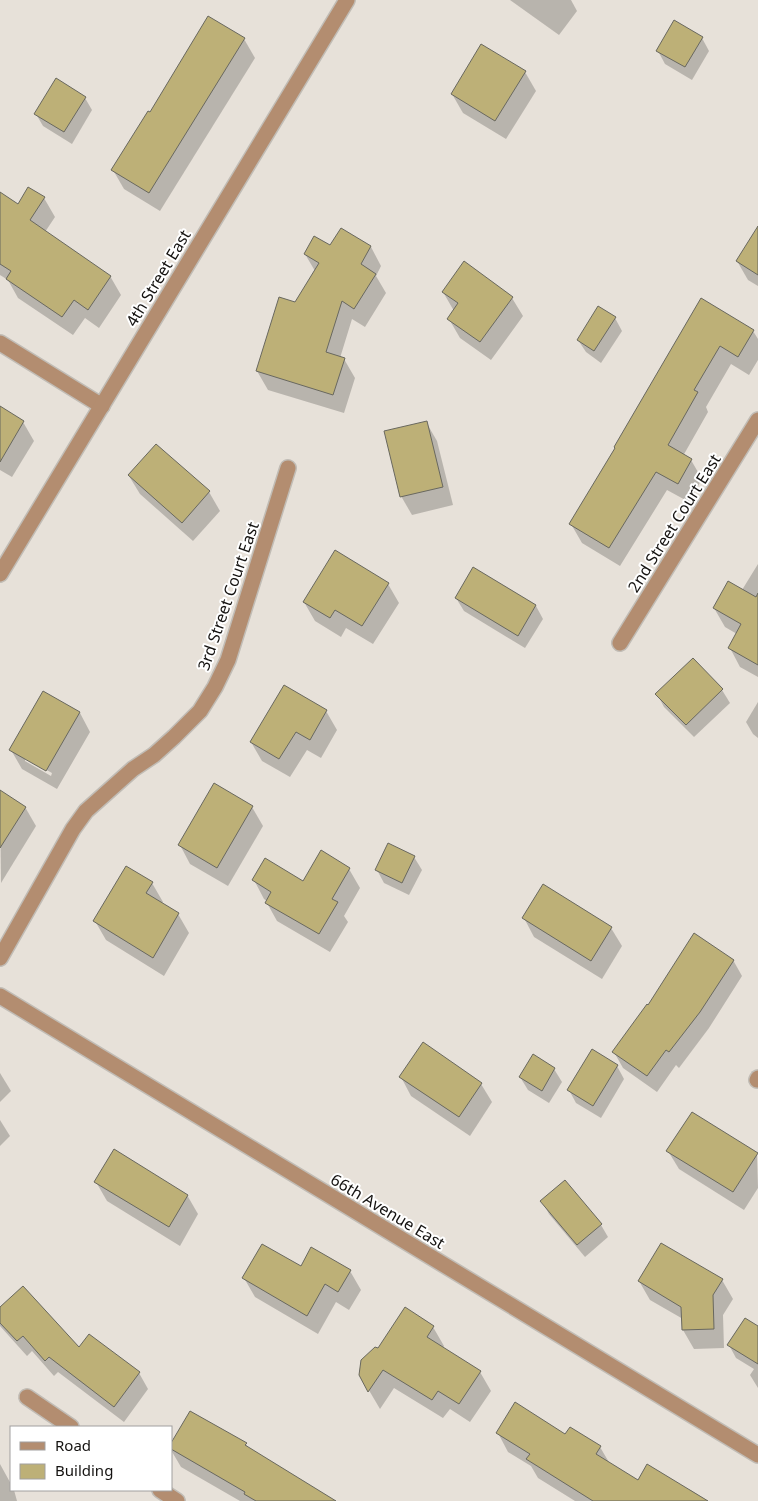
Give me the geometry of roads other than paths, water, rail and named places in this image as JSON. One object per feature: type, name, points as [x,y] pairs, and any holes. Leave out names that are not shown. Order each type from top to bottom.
[{"type":"street","name":"4th Street East","points":[[0,574],[346,0]]},
{"type":"street","points":[[0,343],[102,406]]},
{"type":"street","name":"2nd Street Court East","points":[[620,643],[758,420]]},
{"type":"street","name":"3rd Street Court East","points":[[0,958],[73,829],[86,811],[132,769],[154,755],[174,737],[200,711],[215,687],[228,660],[288,468]]},
{"type":"street","name":"66th Avenue East","points":[[0,996],[758,1455]]},
{"type":"street","points":[[27,1397],[70,1426]]},
{"type":"street","points":[[162,1491],[177,1501]]}]
